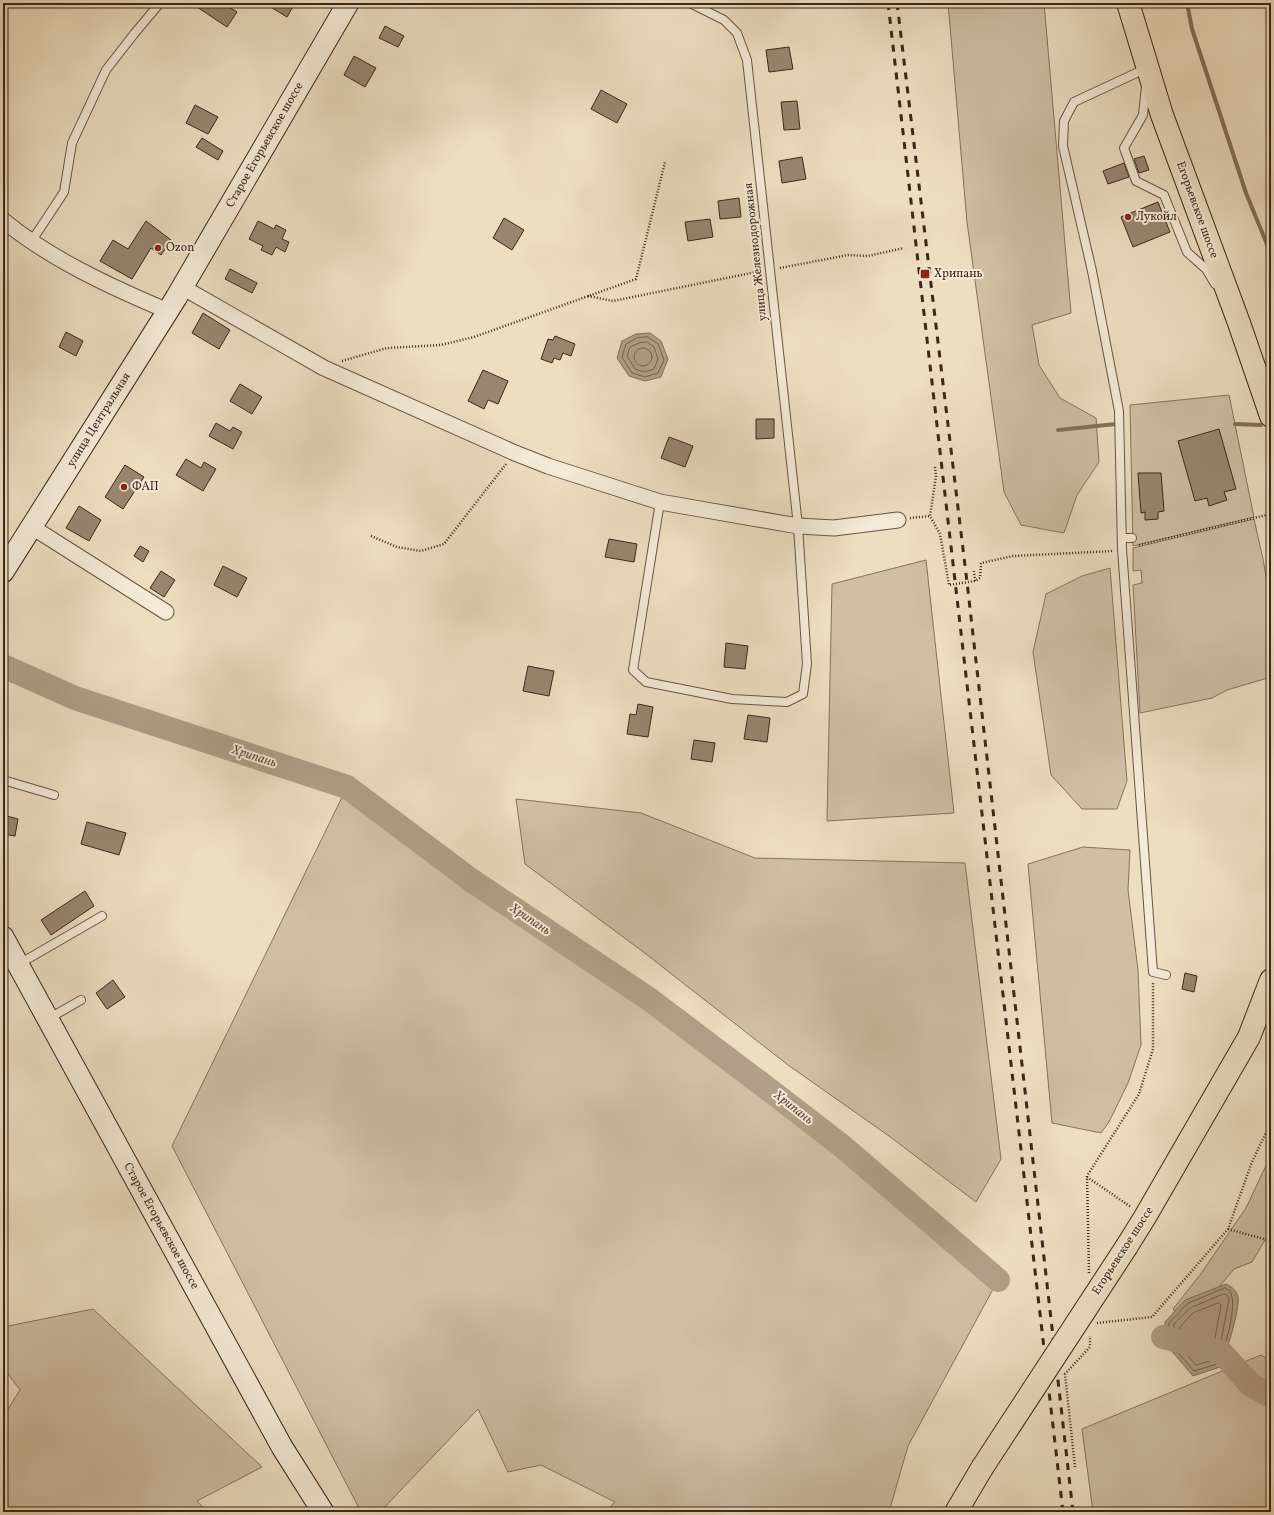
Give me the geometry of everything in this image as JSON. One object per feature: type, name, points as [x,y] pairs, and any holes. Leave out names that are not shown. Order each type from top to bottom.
[{"type":"main road","name":"Старое Егорьевское шоссе","points":[[182,287],[348,3]]},
{"type":"main road","name":"Егорьевское шоссе","points":[[1148,68],[1162,115],[1239,323],[1271,416]]},
{"type":"main road","name":"улица Центральная","points":[[3,572],[182,287]]},
{"type":"main road","name":"Старое Егорьевское шоссе","points":[[3,936],[282,1447],[323,1512]]},
{"type":"main road","name":"Егорьевское шоссе","points":[[956,1512],[982,1468],[1145,1217],[1249,1037],[1271,980]]},
{"type":"street","points":[[3,220],[30,242],[122,291],[168,311]]},
{"type":"street","points":[[182,287],[324,368],[515,453],[548,466],[660,502],[798,526],[834,528],[898,520]]},
{"type":"street","points":[[32,527],[166,612]]},
{"type":"lane","points":[[30,242],[64,192],[72,143],[106,70],[160,3]]},
{"type":"lane","name":"улица Железнодорожная","points":[[660,502],[633,670],[646,682],[732,699],[787,702],[803,694],[807,664],[798,526],[747,60],[737,33],[724,20],[690,3]]},
{"type":"lane","points":[[1129,7],[1148,68],[1143,115],[1124,148],[1136,181],[1164,195],[1187,252],[1206,269],[1239,323]]},
{"type":"lane","points":[[1148,68],[1074,102],[1064,121],[1063,146],[1092,271],[1119,410],[1122,549],[1153,972],[1166,975]]},
{"type":"lane","points":[[1122,538],[1132,538]]},
{"type":"lane","points":[[3,780],[54,795]]},
{"type":"lane","points":[[18,964],[102,916]]},
{"type":"lane","points":[[48,1019],[81,1000]]},
{"type":"path","points":[[324,368],[387,348],[441,346],[474,337],[636,279],[665,162]]},
{"type":"path","points":[[588,296],[613,301],[848,255],[868,256],[904,248]]},
{"type":"path","points":[[371,536],[397,547],[421,551],[444,544],[515,453]]},
{"type":"path","points":[[935,467],[936,476],[930,516],[940,534],[949,584],[975,581],[980,578],[982,563],[1013,556],[1106,551]]},
{"type":"path","points":[[1122,549],[1271,514]]},
{"type":"path","points":[[898,520],[930,516]]},
{"type":"path","points":[[974,571],[975,581]]},
{"type":"path","points":[[1089,1277],[1087,1176],[1139,1094],[1152,1049],[1153,972]]},
{"type":"path","points":[[1090,1323],[1152,1317],[1228,1229],[1252,1162],[1271,1122]]},
{"type":"path","points":[[1087,1176],[1145,1217]]},
{"type":"path","points":[[1228,1229],[1271,1241]]},
{"type":"path","points":[[1075,1467],[1065,1374],[1090,1348],[1090,1329]]},
{"type":"shaded area","points":[[948,3],[1044,3],[1071,313],[1032,325],[1039,365],[1060,398],[1096,418],[1099,462],[1077,495],[1064,533],[1021,525],[1004,492],[967,222]]},
{"type":"shaded area","points":[[1229,395],[1254,517],[1133,546],[1130,405]]},
{"type":"shaded area","points":[[1254,519],[1271,605],[1271,677],[1227,690],[1212,698],[1140,713],[1133,585],[1142,583],[1141,570],[1133,571],[1133,548]]},
{"type":"shaded area","points":[[926,560],[954,813],[827,821],[832,584]]},
{"type":"shaded area","points":[[1110,568],[1127,781],[1117,809],[1082,809],[1051,775],[1033,652],[1046,594],[1082,576]]},
{"type":"shaded area","points":[[347,787],[471,880],[649,999],[776,1095],[842,1146],[998,1280],[908,1446],[889,1512],[605,1512],[615,1502],[541,1465],[508,1472],[478,1409],[380,1512],[361,1512],[172,1146]]},
{"type":"shaded area","points":[[516,799],[641,813],[755,858],[965,863],[1001,1159],[976,1202],[889,1136],[788,1065],[646,954],[525,864]]},
{"type":"shaded area","points":[[1083,847],[1130,850],[1128,890],[1138,970],[1141,1045],[1128,1083],[1109,1122],[1101,1133],[1052,1123],[1028,864]]},
{"type":"shaded area","points":[[1271,1155],[1271,1230],[1252,1262],[1234,1269],[1205,1304],[1180,1316],[1173,1309],[1200,1275],[1246,1208]]},
{"type":"shaded area","points":[[93,1309],[262,1467],[197,1501],[207,1512],[3,1512],[3,1417],[20,1390],[3,1367],[3,1327]]},
{"type":"shaded area","points":[[1261,1355],[1271,1361],[1271,1512],[1093,1512],[1082,1429]]},
{"type":"water","points":[[650,333],[661,341],[668,359],[661,377],[645,381],[629,376],[617,358],[622,341],[636,334]]},
{"type":"water","points":[[1226,1284],[1236,1292],[1238,1303],[1235,1321],[1226,1353],[1220,1367],[1193,1376],[1164,1342],[1165,1322],[1185,1300]]},
{"type":"building","points":[[191,3],[223,3],[237,12],[227,27]]},
{"type":"building","points":[[264,3],[295,3],[287,17]]},
{"type":"building","points":[[385,26],[404,36],[398,47],[379,38]]},
{"type":"building","points":[[789,47],[793,69],[769,72],[766,50]]},
{"type":"building","points":[[354,56],[376,68],[365,87],[344,75]]},
{"type":"building","points":[[601,90],[627,104],[617,123],[591,109]]},
{"type":"building","points":[[797,101],[800,129],[784,130],[781,102]]},
{"type":"building","points":[[195,105],[218,117],[208,134],[186,123]]},
{"type":"building","points":[[202,138],[223,151],[218,160],[196,147]]},
{"type":"building","points":[[1144,156],[1149,170],[1139,173],[1134,159]]},
{"type":"building","points":[[802,157],[806,179],[782,183],[779,161]]},
{"type":"building","points":[[1124,163],[1129,177],[1108,184],[1103,171]]},
{"type":"building","points":[[739,198],[741,217],[720,219],[718,201]]},
{"type":"building","points":[[1158,202],[1170,232],[1133,247],[1121,217]]},
{"type":"building","points":[[504,218],[524,230],[512,250],[493,238]]},
{"type":"building","points":[[710,219],[713,237],[688,241],[685,222]]},
{"type":"building","points":[[146,221],[171,240],[161,255],[151,248],[132,279],[100,261],[113,240],[128,249]]},
{"type":"building","points":[[258,221],[274,229],[276,225],[286,230],[282,239],[289,242],[285,252],[276,247],[272,255],[261,250],[263,246],[249,239]]},
{"type":"building","points":[[230,269],[257,283],[252,293],[225,279]]},
{"type":"building","points":[[203,313],[230,330],[219,349],[192,333]]},
{"type":"building","points":[[66,332],[83,341],[76,356],[59,347]]},
{"type":"building","points":[[555,336],[575,344],[571,356],[563,353],[560,360],[554,358],[552,363],[541,359],[548,339],[553,340]]},
{"type":"building","points":[[483,370],[508,381],[498,404],[488,400],[484,409],[468,401]]},
{"type":"building","points":[[240,384],[262,397],[252,414],[230,401]]},
{"type":"building","points":[[756,419],[774,419],[774,438],[756,439]]},
{"type":"building","points":[[216,423],[230,431],[233,427],[242,432],[233,449],[209,436]]},
{"type":"building","points":[[1219,429],[1236,489],[1224,492],[1227,500],[1209,506],[1207,498],[1195,501],[1178,441]]},
{"type":"building","points":[[669,437],[693,446],[685,467],[661,458]]},
{"type":"building","points":[[186,459],[201,468],[204,462],[216,469],[203,491],[176,475]]},
{"type":"building","name":"ФАП","points":[[125,465],[144,477],[123,509],[105,497]]},
{"type":"building","points":[[1138,473],[1161,473],[1164,511],[1158,512],[1158,519],[1145,520],[1145,512],[1141,513]]},
{"type":"building","points":[[79,506],[101,520],[89,541],[66,528]]},
{"type":"building","points":[[609,539],[637,544],[634,562],[605,557]]},
{"type":"building","points":[[140,546],[149,551],[143,562],[134,556]]},
{"type":"building","points":[[223,566],[247,578],[237,597],[214,585]]},
{"type":"building","points":[[161,571],[175,580],[164,597],[150,588]]},
{"type":"building","points":[[726,643],[748,646],[745,669],[724,667]]},
{"type":"building","points":[[528,666],[554,671],[549,696],[523,691]]},
{"type":"building","points":[[638,704],[653,707],[648,737],[627,734],[630,714],[636,715]]},
{"type":"building","points":[[748,715],[770,718],[767,742],[744,739]]},
{"type":"building","points":[[694,740],[715,743],[712,762],[691,759]]},
{"type":"building","points":[[3,815],[18,819],[15,836],[3,834]]},
{"type":"building","points":[[87,822],[126,833],[119,855],[81,844]]},
{"type":"building","points":[[85,891],[94,906],[51,935],[41,920]]},
{"type":"building","points":[[1185,973],[1197,976],[1194,992],[1182,989]]},
{"type":"building","points":[[113,980],[125,997],[107,1009],[96,993]]},
{"type":"waterway","points":[[1187,3],[1192,29],[1246,193],[1271,254]]},
{"type":"waterway","points":[[1058,430],[1116,424]]},
{"type":"waterway","points":[[1235,424],[1261,425]]},
{"type":"waterway","name":"Хрипань","points":[[3,666],[75,698],[347,787],[471,880],[649,999],[776,1095],[842,1146],[998,1280]]},
{"type":"waterway","name":"Хрипань","points":[[1163,1337],[1221,1352],[1251,1385],[1271,1396]]},
{"type":"railway","points":[[888,3],[1063,1512]]},
{"type":"railway","points":[[897,3],[967,582],[1073,1512]]},
{"type":"place","name":"Лукойл","points":[[1128,217]]},
{"type":"place","name":"Ozon","points":[[158,248]]},
{"type":"place","name":"Хрипань","points":[[925,274]]},
{"type":"place","name":"ФАП","points":[[124,487]]}]
